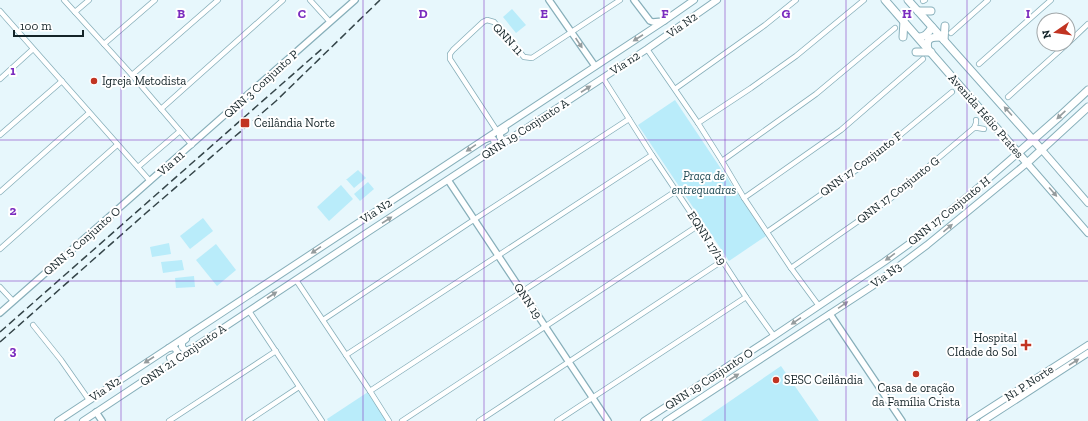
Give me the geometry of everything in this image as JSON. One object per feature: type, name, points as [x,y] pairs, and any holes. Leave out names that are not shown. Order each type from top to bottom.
[{"type":"main road","name":"Via N2","points":[[59,421],[162,351],[483,140],[500,133],[529,114],[552,95],[694,0]]},
{"type":"main road","points":[[670,34],[692,14],[711,0]]},
{"type":"main road","name":"Via N2","points":[[647,49],[717,0]]},
{"type":"main road","name":"Avenida Hélio Prates","points":[[885,0],[1088,232]]},
{"type":"main road","name":"Avenida Hélio Prates","points":[[908,0],[1088,203]]},
{"type":"main road","points":[[918,11],[931,11]]},
{"type":"main road","points":[[904,21],[904,37]]},
{"type":"main road","points":[[916,52],[929,50],[927,44],[928,40],[931,38],[943,39],[945,26]]},
{"type":"main road","points":[[918,37],[921,38],[928,34],[932,27]]},
{"type":"main road","name":"Via n2","points":[[603,78],[647,49]]},
{"type":"main road","name":"QNN 19 Conjunto A","points":[[449,179],[603,78]]},
{"type":"main road","points":[[1018,153],[1088,90]]},
{"type":"main road","name":"Via N3","points":[[666,421],[830,314],[927,245],[1027,163],[1088,107]]},
{"type":"main road","points":[[498,133],[503,140],[511,138]]},
{"type":"main road","points":[[302,275],[449,179],[465,164],[495,145],[494,140],[491,137],[483,140]]},
{"type":"main road","name":"QNN 17 Conjunto H","points":[[819,306],[909,244],[1018,153]]},
{"type":"main road","points":[[927,245],[921,243],[922,237],[949,217],[973,192]]},
{"type":"main road","points":[[368,232],[359,235],[356,227],[385,209],[402,194]]},
{"type":"main road","points":[[249,311],[296,280],[324,257],[351,239],[352,236],[348,232],[337,236]]},
{"type":"main road","points":[[870,287],[914,250],[914,244],[909,244]]},
{"type":"main road","points":[[774,336],[819,306]]},
{"type":"main road","points":[[193,348],[186,351],[184,350],[181,345],[182,342],[203,329],[224,311]]},
{"type":"main road","name":"QNN 21 Conjunto A","points":[[82,421],[249,311]]},
{"type":"main road","points":[[721,386],[715,385],[715,379],[771,342],[785,329]]},
{"type":"main road","name":"QNN 19 Conjunto O","points":[[644,421],[774,336]]},
{"type":"main road","name":"N1 P Norte","points":[[970,421],[1088,345]]},
{"type":"main road","points":[[130,390],[147,374],[177,353],[174,347],[162,351]]},
{"type":"main road","name":"N1 P Norte","points":[[983,421],[1088,353]]},
{"type":"main road","points":[[661,421],[707,390],[707,385],[704,383],[701,384]]},
{"type":"street","points":[[64,0],[132,75],[192,145]]},
{"type":"street","points":[[75,12],[89,0]]},
{"type":"street","points":[[104,44],[154,0]]},
{"type":"street","points":[[132,75],[218,0]]},
{"type":"street","points":[[161,109],[283,0]]},
{"type":"street","points":[[310,0],[330,22]]},
{"type":"street","name":"QNN 3 Conjunto P","points":[[192,145],[355,0]]},
{"type":"street","points":[[549,0],[595,66]]},
{"type":"street","points":[[572,32],[620,0]]},
{"type":"street","points":[[634,0],[650,21],[664,21]]},
{"type":"street","points":[[675,89],[765,26],[796,0]]},
{"type":"street","points":[[698,123],[796,56],[864,0]]},
{"type":"street","points":[[951,33],[988,0]]},
{"type":"street","points":[[979,64],[1051,0]]},
{"type":"street","points":[[0,11],[150,181]]},
{"type":"street","points":[[0,22],[5,17]]},
{"type":"street","name":"QNN 11","points":[[498,133],[450,59],[449,56],[451,52],[487,20],[494,22],[524,57],[527,58],[535,57],[572,32]]},
{"type":"street","points":[[1076,36],[1088,24]]},
{"type":"street","points":[[722,160],[816,94],[895,28]]},
{"type":"street","points":[[0,78],[33,49]]},
{"type":"street","points":[[647,49],[698,123],[744,198],[791,268],[819,306]]},
{"type":"street","points":[[1008,97],[1059,52]]},
{"type":"street","points":[[744,198],[841,130],[923,59]]},
{"type":"street","name":"EQNN 17/19","points":[[603,78],[722,261],[774,336]]},
{"type":"street","points":[[0,135],[62,81]]},
{"type":"street","name":"QNN 17 Conjunto F","points":[[767,232],[865,164],[952,92]]},
{"type":"street","points":[[0,192],[89,113]]},
{"type":"street","points":[[323,320],[629,119]]},
{"type":"street","points":[[976,120],[974,128],[984,129]]},
{"type":"street","name":"QNN 17 Conjunto G","points":[[791,268],[890,199],[974,128]]},
{"type":"street","points":[[138,167],[180,131]]},
{"type":"street","points":[[0,249],[117,145]]},
{"type":"street","name":"Via n1","points":[[150,181],[192,145]]},
{"type":"street","points":[[346,355],[652,155]]},
{"type":"street","name":"QNN 19","points":[[449,179],[608,421]]},
{"type":"street","name":"QNN 5 Conjunto O","points":[[0,313],[150,181]]},
{"type":"street","points":[[370,391],[676,191]]},
{"type":"street","points":[[402,421],[700,225]]},
{"type":"street","points":[[479,421],[722,261]]},
{"type":"street","points":[[296,280],[389,421]]},
{"type":"street","points":[[0,287],[13,301]]},
{"type":"street","points":[[557,421],[746,297]]},
{"type":"street","points":[[249,311],[322,421]]},
{"type":"street","points":[[830,314],[902,421]]},
{"type":"street","points":[[33,325],[89,400]]},
{"type":"street","points":[[169,421],[276,351]]},
{"type":"street","points":[[248,421],[299,387]]},
{"type":"street","points":[[96,412],[102,421]]},
{"type":"green space","points":[[512,9],[526,25],[516,33],[503,17]]},
{"type":"green space","name":"Praça de entrequadras","points":[[675,100],[766,236],[729,261],[638,125]]},
{"type":"green space","points":[[358,170],[366,178],[354,188],[346,179]]},
{"type":"green space","points":[[368,182],[374,189],[360,201],[354,194]]},
{"type":"green space","points":[[341,185],[353,199],[329,221],[317,207]]},
{"type":"green space","points":[[203,218],[213,231],[190,249],[180,236]]},
{"type":"green space","points":[[169,243],[171,254],[152,257],[150,247]]},
{"type":"green space","points":[[216,244],[236,270],[217,286],[196,260]]},
{"type":"green space","points":[[182,260],[184,270],[163,273],[161,262]]},
{"type":"green space","points":[[194,276],[195,287],[176,288],[175,278]]},
{"type":"green space","name":"SESC Ceilândia","points":[[781,366],[819,421],[701,421]]},
{"type":"green space","points":[[368,392],[387,421],[328,421],[327,419]]},
{"type":"railway","points":[[0,342],[276,101],[380,0]]},
{"type":"railway","points":[[0,332],[324,47]]},
{"type":"place","name":"Igreja Metodista","points":[[94,81]]},
{"type":"place","name":"Ceilândia Norte","points":[[245,123]]},
{"type":"place","name":"Hospital CIdade do Sol","points":[[1026,345]]},
{"type":"place","name":"Casa de oração da Família Crista","points":[[916,374]]},
{"type":"place","name":"SESC Ceilândia","points":[[776,380]]}]
